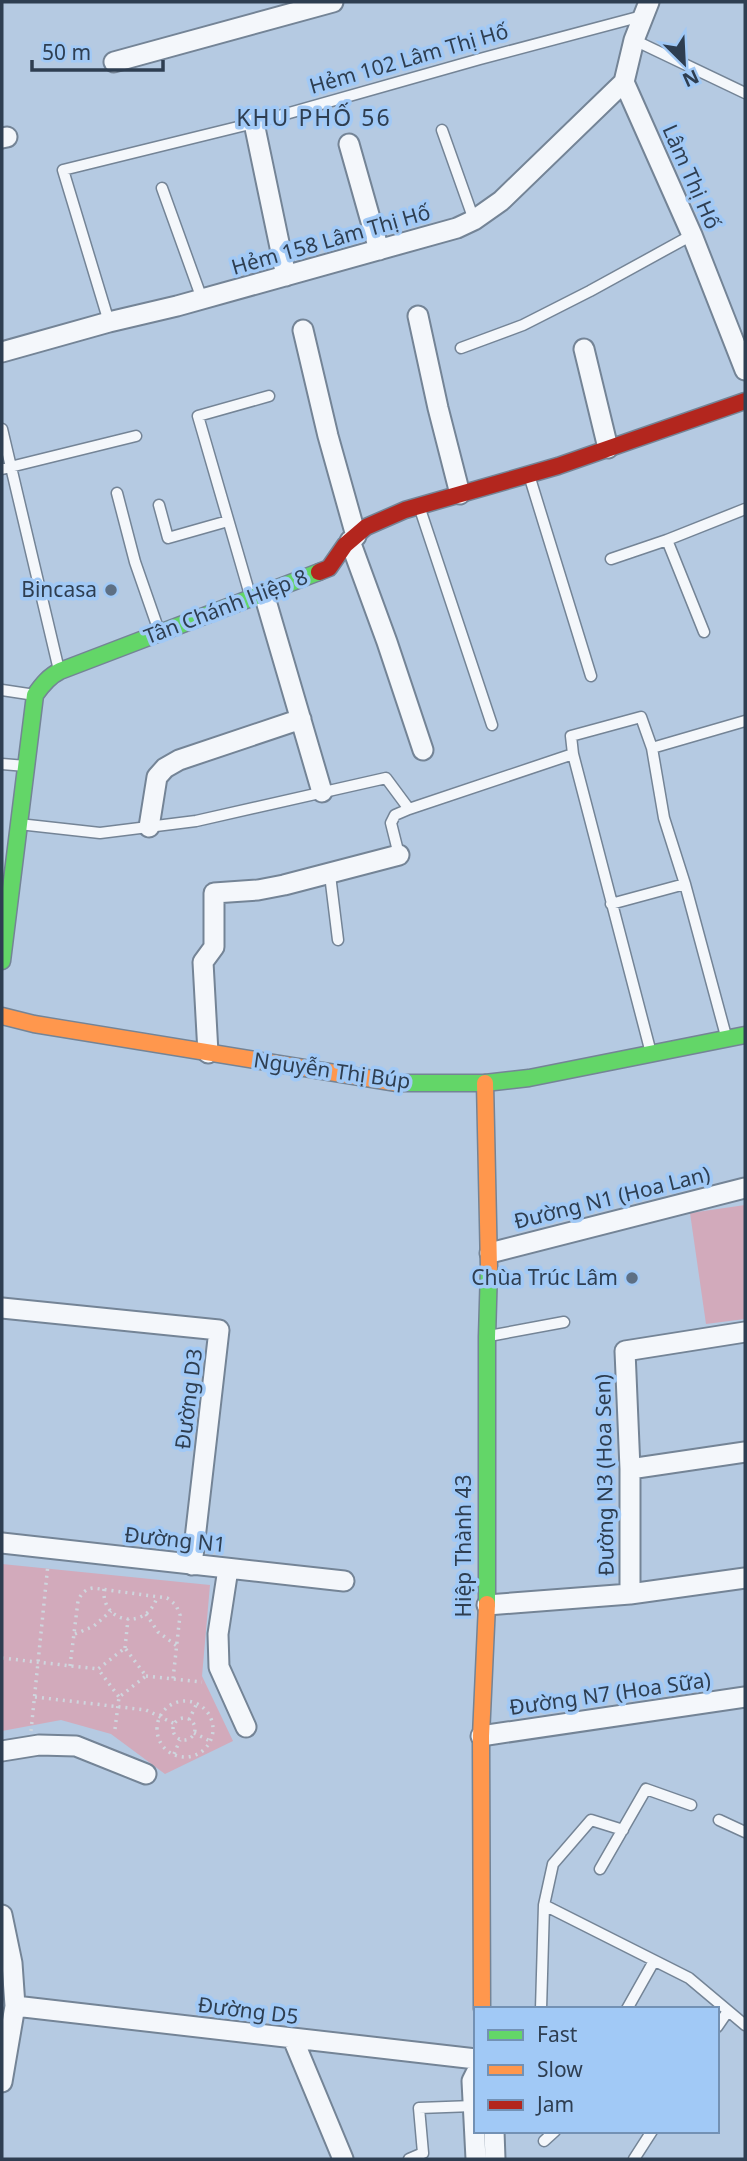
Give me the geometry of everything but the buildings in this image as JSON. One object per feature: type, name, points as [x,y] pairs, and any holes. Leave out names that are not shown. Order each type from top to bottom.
[{"type":"street","points":[[114,62],[332,2]]},
{"type":"street","points":[[624,82],[634,40],[646,9]]},
{"type":"street","name":"Hẻm 158 Lâm Thị Hố","points":[[2,352],[457,229],[501,201],[624,82]]},
{"type":"street","name":"Lâm Thị Hố","points":[[624,82],[692,234],[745,368]]},
{"type":"street","points":[[254,123],[286,276]]},
{"type":"street","points":[[349,144],[379,250]]},
{"type":"street","points":[[418,316],[460,494]]},
{"type":"street","points":[[303,330],[353,539],[424,750]]},
{"type":"street","points":[[584,349],[608,448]]},
{"type":"street","name":"Tân Chánh Hiệp 8","points":[[36,695],[50,676],[59,670],[328,568],[366,527],[419,506],[529,474],[745,401]]},
{"type":"street","points":[[258,596],[301,719],[322,792]]},
{"type":"street","points":[[2,961],[13,845],[19,824],[36,695]]},
{"type":"street","points":[[149,827],[158,777],[165,768],[179,760],[301,719]]},
{"type":"street","points":[[208,1054],[203,962],[214,947],[214,893],[258,890],[330,875],[399,855]]},
{"type":"street","name":"Nguyễn Thị Búp","points":[[2,1016],[34,1024],[387,1083],[485,1083],[529,1078],[745,1035]]},
{"type":"street","name":"Hiệp Thành 43","points":[[482,2007],[481,1736],[487,1605],[487,1337],[490,1253],[485,1083]]},
{"type":"street","name":"Đường N1 (Hoa Lan)","points":[[490,1253],[745,1188]]},
{"type":"street","name":"Đường D3","points":[[2,1308],[219,1330],[192,1565]]},
{"type":"street","name":"Đường N3 (Hoa Sen)","points":[[630,1594],[630,1469],[625,1351],[745,1332]]},
{"type":"street","points":[[630,1469],[745,1452]]},
{"type":"street","name":"Đường N1","points":[[2,1543],[344,1581]]},
{"type":"street","points":[[228,1569],[218,1634],[219,1667],[246,1727]]},
{"type":"street","points":[[487,1605],[630,1594],[745,1578]]},
{"type":"street","name":"Đường N7 (Hoa Sữa)","points":[[481,1736],[745,1698]]},
{"type":"street","points":[[2,1751],[30,1747],[76,1746],[146,1774]]},
{"type":"street","points":[[2,1915],[12,1964],[15,2006],[2,2082]]},
{"type":"street","name":"Đường D5","points":[[15,2006],[474,2059]]},
{"type":"street","points":[[293,2039],[343,2159]]},
{"type":"street","points":[[474,2077],[474,2124]]},
{"type":"street","points":[[475,2133],[476,2159]]},
{"type":"street","points":[[494,2133],[495,2159]]},
{"type":"lane","name":"Hẻm 102 Lâm Thị Hố","points":[[109,322],[63,170],[254,123],[646,9]]},
{"type":"lane","points":[[634,40],[745,93]]},
{"type":"lane","points":[[442,130],[474,220]]},
{"type":"lane","points":[[162,188],[202,299]]},
{"type":"lane","points":[[461,348],[523,325],[692,234]]},
{"type":"lane","points":[[258,596],[228,520],[198,416],[269,396]]},
{"type":"lane","points":[[2,429],[6,468],[59,670]]},
{"type":"lane","points":[[6,468],[136,436]]},
{"type":"lane","points":[[529,474],[591,676]]},
{"type":"lane","points":[[117,493],[135,562],[159,632]]},
{"type":"lane","points":[[159,505],[169,538],[228,520]]},
{"type":"lane","points":[[419,506],[492,725]]},
{"type":"lane","points":[[611,559],[745,509]]},
{"type":"lane","points":[[667,540],[704,632]]},
{"type":"lane","points":[[2,691],[36,695]]},
{"type":"lane","points":[[651,1054],[573,754],[571,736],[640,717],[652,748],[664,818],[685,884],[727,1039]]},
{"type":"lane","points":[[652,748],[745,721]]},
{"type":"lane","points":[[399,855],[391,824],[398,813],[573,754]]},
{"type":"lane","points":[[2,764],[27,766]]},
{"type":"lane","points":[[19,824],[100,833],[149,827],[196,821],[386,778],[409,809]]},
{"type":"lane","points":[[330,875],[338,940]]},
{"type":"lane","points":[[611,904],[685,884]]},
{"type":"lane","points":[[487,1337],[564,1322]]},
{"type":"lane","points":[[600,1869],[646,1789],[691,1805]]},
{"type":"lane","points":[[541,2007],[544,1905],[553,1864],[591,1820],[623,1830]]},
{"type":"lane","points":[[719,1820],[745,1832]]},
{"type":"lane","points":[[544,1905],[689,1978],[745,2025]]},
{"type":"lane","points":[[628,2007],[654,1961]]},
{"type":"lane","points":[[719,2024],[728,2011]]},
{"type":"lane","points":[[409,2159],[423,2153],[419,2108],[473,2106]]},
{"type":"lane","points":[[544,2141],[553,2133]]},
{"type":"lane","points":[[634,2159],[651,2133]]},
{"type":"path","points":[[30,1747],[50,1548]]},
{"type":"path","points":[[70,1666],[80,1595],[89,1588],[104,1589],[171,1600],[179,1609],[173,1679]]},
{"type":"path","points":[[104,1589],[105,1603],[110,1611],[118,1617],[128,1619],[136,1619],[150,1611],[157,1597]]},
{"type":"path","points":[[74,1635],[94,1626],[110,1611]]},
{"type":"path","points":[[146,1614],[158,1632],[177,1646]]},
{"type":"path","points":[[128,1619],[125,1648],[146,1676]]},
{"type":"path","points":[[2,1658],[98,1669],[125,1648]]},
{"type":"path","points":[[98,1669],[119,1697],[115,1729]]},
{"type":"path","points":[[119,1697],[146,1676],[202,1682]]},
{"type":"path","points":[[35,1696],[146,1710],[175,1724]]},
{"type":"path","points":[[177,1702],[197,1703],[209,1714],[212,1723],[210,1741],[197,1754],[174,1754],[163,1746],[158,1738],[156,1729],[160,1717],[169,1706],[177,1702]]},
{"type":"path","points":[[189,1720],[197,1703]]},
{"type":"path","points":[[182,1719],[189,1720],[195,1727],[194,1733],[189,1739],[181,1739],[174,1732],[175,1724],[182,1719]]},
{"type":"path","points":[[194,1733],[210,1741]]},
{"type":"path","points":[[174,1754],[181,1739]]},
{"type":"shaded area","points":[[745,1205],[745,1319],[706,1324],[690,1213]]},
{"type":"shaded area","points":[[2,1564],[210,1585],[202,1676],[233,1741],[165,1774],[111,1734],[61,1720],[2,1731]]},
{"type":"traffic: fast","points":[[2,961],[35,695],[43,684],[60,671],[319,572]]},
{"type":"traffic: fast","points":[[397,1083],[485,1083],[529,1078],[745,1035]]},
{"type":"traffic: fast","points":[[487,1604],[489,1268]]},
{"type":"traffic: slow","points":[[2,1016],[34,1024],[397,1083]]},
{"type":"traffic: slow","points":[[485,1083],[489,1268]]},
{"type":"traffic: slow","points":[[482,2007],[481,1736],[487,1604]]},
{"type":"traffic: jam","points":[[319,572],[329,568],[345,545],[366,527],[405,510],[558,466],[745,401]]},
{"type":"place","name":"Bincasa","points":[[111,590]]},
{"type":"place","name":"Chùa Trúc Lâm","points":[[632,1278]]},
{"type":"district","name":"KHU PHỐ 56","points":[[314,118]]}]
